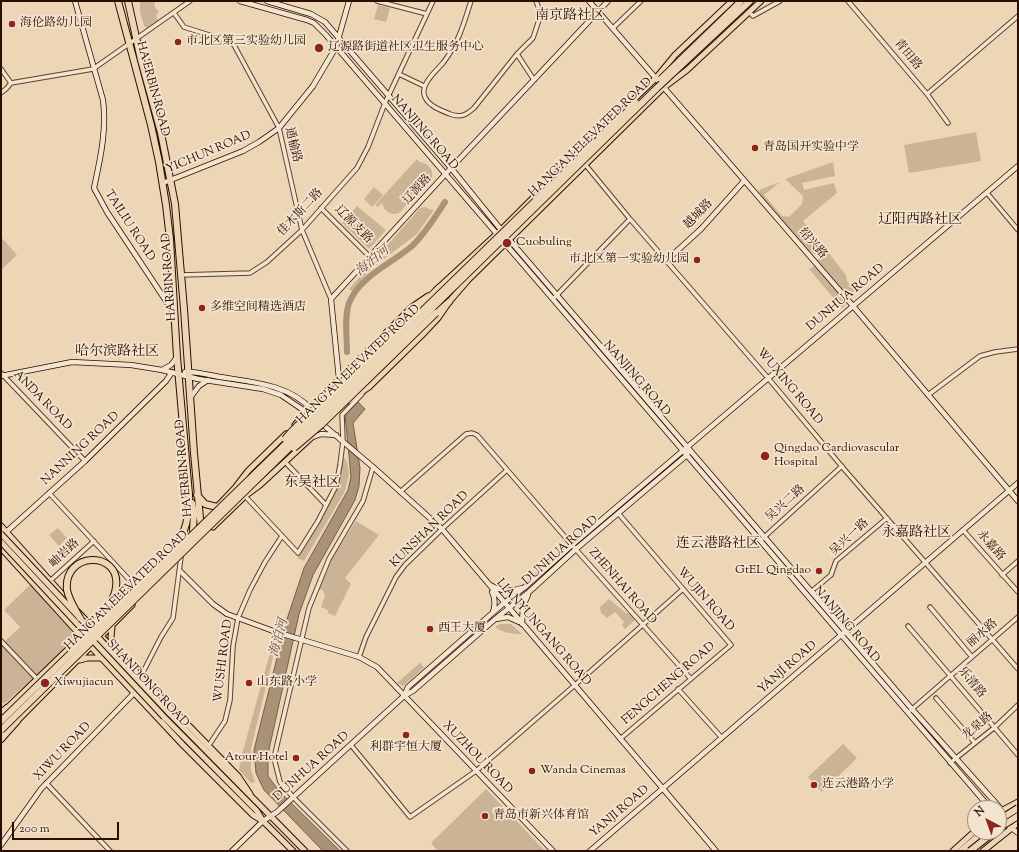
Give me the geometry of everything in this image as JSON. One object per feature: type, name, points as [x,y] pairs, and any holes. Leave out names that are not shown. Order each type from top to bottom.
[{"type":"highway","name":"HA'ERBIN ROAD","points":[[118,1],[151,125],[163,183]]},
{"type":"highway","name":"HA'ERBIN ROAD","points":[[128,1],[161,133],[170,180]]},
{"type":"highway","name":"HANG'AN ELEVATED ROAD","points":[[1,730],[273,460],[742,3],[751,1]]},
{"type":"highway","name":"HARBIN ROAD","points":[[170,180],[177,224],[188,375]]},
{"type":"highway","name":"HARBIN ROAD","points":[[163,183],[170,239],[177,357]]},
{"type":"highway","points":[[273,460],[291,432],[439,288]]},
{"type":"highway","points":[[273,460],[303,442],[449,302]]},
{"type":"highway","name":"HA'ERBIN ROAD","points":[[177,357],[190,494],[188,523],[177,546]]},
{"type":"highway","name":"HA'ERBIN ROAD","points":[[188,375],[197,495],[202,537],[197,535],[193,530],[194,513],[190,494]]},
{"type":"highway","name":"HANG'AN ELEVATED ROAD","points":[[1,722],[76,645],[273,460]]},
{"type":"highway","points":[[197,495],[205,504],[217,507]]},
{"type":"highway","points":[[76,645],[106,608],[116,588],[116,578],[112,568],[100,561],[90,560],[81,562],[72,568],[68,579],[67,590],[70,601],[80,618]]},
{"type":"highway","points":[[1,714],[7,708]]},
{"type":"highway","points":[[1,739],[18,721]]},
{"type":"highway","points":[[1007,814],[1018,808]]},
{"type":"highway","points":[[1007,823],[1018,816]]},
{"type":"highway","points":[[961,851],[974,840]]},
{"type":"highway","points":[[970,851],[984,840]]},
{"type":"main road","name":"TAILIU ROAD","points":[[75,1],[103,100],[105,117],[100,162],[94,188],[107,212],[175,314]]},
{"type":"main road","name":"NANJING ROAD","points":[[240,1],[314,23],[385,103],[496,234],[688,455],[812,591],[991,800]]},
{"type":"main road","name":"NANJING ROAD","points":[[267,1],[298,10],[317,17],[325,22],[388,97],[451,168],[501,230],[688,447],[841,635],[983,800]]},
{"type":"main road","name":"YICHUN ROAD","points":[[163,183],[243,151],[279,128],[313,86],[336,47],[349,1]]},
{"type":"main road","name":"绍兴路","points":[[589,1],[1018,500]]},
{"type":"main road","name":"辽源路","points":[[331,299],[451,168],[608,1]]},
{"type":"main road","points":[[7,708],[76,645],[81,636],[201,523],[235,488],[248,471],[292,429],[306,412],[412,307],[439,288],[501,230],[576,154],[656,78],[675,55],[732,1]]},
{"type":"main road","points":[[1,736],[18,721],[181,557],[245,496],[260,485],[324,425],[369,387],[438,318],[449,302],[468,280],[663,88],[687,70],[761,1]]},
{"type":"main road","name":"DUNHUA ROAD","points":[[232,851],[263,821],[277,812],[404,696],[413,691],[508,608],[529,592],[574,547],[684,450],[1018,166]]},
{"type":"main road","name":"越城路","points":[[666,261],[701,229],[744,181]]},
{"type":"main road","points":[[331,299],[341,377]]},
{"type":"main road","points":[[162,370],[170,365],[177,357]]},
{"type":"main road","points":[[2,375],[72,362],[131,365],[267,390],[288,399],[324,425]]},
{"type":"main road","name":"NANNING ROAD","points":[[1,537],[85,461],[166,381],[172,372]]},
{"type":"main road","points":[[188,375],[264,384],[284,390],[310,408],[324,425]]},
{"type":"main road","points":[[190,398],[199,386],[209,380]]},
{"type":"main road","name":"LIANYUNGANG ROAD","points":[[324,425],[442,529],[487,584],[716,851]]},
{"type":"main road","points":[[310,439],[321,434],[336,435]]},
{"type":"main road","points":[[688,447],[688,455]]},
{"type":"main road","name":"DUNHUA ROAD","points":[[404,696],[408,687],[504,603],[618,513],[688,455]]},
{"type":"main road","points":[[925,562],[1018,483]]},
{"type":"main road","name":"SHANDONG ROAD","points":[[1,526],[4,533],[80,618],[169,713],[305,851]]},
{"type":"main road","name":"SHANDONG ROAD","points":[[4,533],[92,627],[209,745],[238,776],[250,794]]},
{"type":"main road","name":"SHANDONG ROAD","points":[[1,542],[164,717],[257,811],[263,821],[293,851]]},
{"type":"main road","name":"SHANDONG ROAD","points":[[1,548],[76,631],[211,773],[253,815],[263,821]]},
{"type":"main road","name":"YÁNJÍ ROAD","points":[[664,789],[925,562]]},
{"type":"main road","name":"XUZHOU ROAD","points":[[180,571],[220,610],[228,614],[276,632],[367,660],[377,668],[553,851]]},
{"type":"main road","points":[[487,584],[500,590],[509,591],[525,587]]},
{"type":"main road","points":[[487,584],[494,595],[494,611],[490,615]]},
{"type":"main road","points":[[494,620],[508,617],[522,624],[523,606],[529,592]]},
{"type":"main road","points":[[112,627],[111,637],[114,648]]},
{"type":"main road","points":[[76,631],[76,645]]},
{"type":"main road","points":[[78,661],[87,658],[102,658]]},
{"type":"main road","name":"XIWU ROAD","points":[[1,845],[46,783],[135,693],[141,676]]},
{"type":"main road","name":"YANJI ROAD","points":[[590,851],[664,789]]},
{"type":"main road","points":[[1007,808],[1018,802]]},
{"type":"main road","name":"NANJING ROAD","points":[[1007,816],[1018,823]]},
{"type":"main road","points":[[984,851],[1018,823]]},
{"type":"main road","points":[[1007,825],[1018,833]]},
{"type":"main road","points":[[953,851],[967,838]]},
{"type":"street","points":[[11,82],[93,69],[190,1]]},
{"type":"street","points":[[376,1],[428,14]]},
{"type":"street","name":"佳木斯二路","points":[[181,275],[250,273],[267,262],[302,230],[356,168],[368,147],[385,103],[433,1]]},
{"type":"street","points":[[471,1],[453,49],[424,86],[424,94],[429,103],[457,117],[466,115],[474,108],[517,54],[534,38],[539,20],[536,1]]},
{"type":"street","points":[[613,28],[641,1]]},
{"type":"street","points":[[749,12],[753,16],[780,1]]},
{"type":"street","name":"青田路","points":[[848,1],[927,94],[948,123]]},
{"type":"street","name":"通榆路","points":[[174,13],[184,27],[228,41],[234,45],[279,128],[302,230],[331,299]]},
{"type":"street","points":[[927,94],[1018,16]]},
{"type":"street","points":[[517,54],[534,80]]},
{"type":"street","points":[[1,69],[11,82]]},
{"type":"street","points":[[399,74],[424,86]]},
{"type":"street","points":[[1,94],[8,88],[11,82]]},
{"type":"street","name":"WUXING ROAD","points":[[576,154],[886,518],[1018,669]]},
{"type":"street","points":[[987,193],[1018,230]]},
{"type":"street","name":"辽源支路","points":[[321,208],[370,257]]},
{"type":"street","points":[[553,299],[630,219]]},
{"type":"street","points":[[928,395],[980,356],[995,352],[1018,349]]},
{"type":"street","name":"ANDA ROAD","points":[[2,375],[85,461]]},
{"type":"street","points":[[245,496],[298,553],[336,486],[343,441],[340,413]]},
{"type":"street","name":"ZHENHAI ROAD","points":[[400,492],[466,434],[472,433],[478,435],[642,625],[691,679]]},
{"type":"street","points":[[287,464],[326,505]]},
{"type":"street","points":[[347,851],[280,782],[274,758],[309,608],[329,559],[360,507],[372,466]]},
{"type":"street","name":"吴兴二路","points":[[763,538],[842,466]]},
{"type":"street","name":"KUNSHAN ROAD","points":[[359,657],[366,637],[396,577],[405,565],[442,529],[508,470]]},
{"type":"street","points":[[49,493],[135,586]]},
{"type":"street","name":"WUJIN ROAD","points":[[618,513],[730,645]]},
{"type":"street","name":"吴兴一路","points":[[812,591],[831,575],[836,561],[886,518]]},
{"type":"street","name":"永嘉路","points":[[963,530],[1018,592]]},
{"type":"street","name":"WUSHI ROAD","points":[[209,745],[225,721],[230,700],[233,646],[238,618],[250,590],[265,562],[282,536]]},
{"type":"street","name":"岫岩路","points":[[50,581],[94,541]]},
{"type":"street","points":[[141,676],[161,637],[173,618],[181,557]]},
{"type":"street","points":[[1002,575],[1018,561]]},
{"type":"street","points":[[351,745],[410,817],[476,771],[575,686],[683,589]]},
{"type":"street","points":[[930,607],[972,657]]},
{"type":"street","name":"丽水路","points":[[908,713],[1018,617]]},
{"type":"street","name":"乐清路","points":[[908,626],[1018,754]]},
{"type":"street","points":[[1,641],[37,679]]},
{"type":"street","name":"FENGCHENG ROAD","points":[[620,739],[730,645]]},
{"type":"street","points":[[678,689],[722,738]]},
{"type":"street","points":[[936,698],[975,743]]},
{"type":"street","name":"龙泉路","points":[[950,763],[1018,705]]},
{"type":"street","points":[[46,783],[110,851]]},
{"type":"shaded area","points":[[140,1],[154,1],[155,8],[159,11],[156,16],[158,20],[147,28],[144,26],[140,12]]},
{"type":"shaded area","points":[[378,5],[390,8],[386,22],[374,19]]},
{"type":"shaded area","points":[[976,132],[981,161],[909,173],[904,145]]},
{"type":"shaded area","points":[[417,159],[419,162],[430,167],[432,178],[399,213],[393,214],[388,212],[382,203],[378,207],[375,205]]},
{"type":"shaded area","points":[[833,162],[835,176],[802,183],[804,190],[834,183],[837,193],[803,221],[823,247],[815,254],[809,251],[760,194],[759,190],[780,182],[764,195],[782,216],[789,217],[802,204],[803,196],[785,179]]},
{"type":"shaded area","points":[[374,187],[383,195],[372,207],[364,199]]},
{"type":"shaded area","points":[[357,206],[386,230],[369,249],[342,223]]},
{"type":"shaded area","points":[[425,207],[434,210],[417,234],[372,268],[352,291],[349,289],[420,208]]},
{"type":"shaded area","points":[[1,237],[17,255],[1,270]]},
{"type":"shaded area","points":[[827,251],[846,275],[847,281],[857,293],[853,297],[847,295],[817,260]]},
{"type":"shaded area","points":[[815,266],[845,299],[846,304],[842,308],[809,269]]},
{"type":"shaded area","points":[[357,401],[365,409],[353,423],[360,468],[359,486],[355,500],[313,575],[299,614],[268,754],[268,776],[279,791],[340,851],[323,851],[264,790],[256,773],[254,750],[286,622],[304,568],[348,490],[351,477],[345,414]]},
{"type":"shaded area","points":[[343,457],[347,461],[349,474],[345,491],[304,561],[297,558],[321,518],[338,485]]},
{"type":"shaded area","points":[[356,521],[379,535],[345,578],[351,584],[335,616],[328,613],[328,610],[321,607],[325,596],[322,589],[318,591],[332,559]]},
{"type":"shaded area","points":[[58,528],[67,538],[59,546],[49,535]]},
{"type":"shaded area","points":[[31,584],[69,627],[72,632],[72,643],[4,704],[1,701],[1,645],[20,627],[4,610]]},
{"type":"shaded area","points":[[609,599],[626,613],[630,614],[635,620],[625,629],[622,625],[624,622],[615,612],[607,618],[601,613],[600,607]]},
{"type":"shaded area","points":[[500,624],[511,624],[522,634],[501,631],[495,627]]},
{"type":"shaded area","points":[[275,635],[278,636],[251,749],[251,770],[255,782],[251,783],[239,770]]},
{"type":"shaded area","points":[[421,662],[424,668],[403,686],[397,683]]},
{"type":"shaded area","points":[[843,744],[857,758],[822,792],[808,777]]},
{"type":"shaded area","name":"青岛市新兴体育馆","points":[[486,789],[545,851],[438,851],[431,843]]},
{"type":"waterway","name":"海泊河","points":[[347,352],[347,309],[354,294],[368,278],[404,253],[417,241],[430,225],[445,202]]},
{"type":"place","name":"海伦路幼儿园","points":[[12,24]]},
{"type":"place","name":"市北区第三实验幼儿园","points":[[178,42]]},
{"type":"place","name":"辽源路街道社区卫生服务中心","points":[[319,48]]},
{"type":"place","name":"青岛国开实验中学","points":[[755,148]]},
{"type":"place","name":"Cuobuling","points":[[507,243]]},
{"type":"place","name":"市北区第一实验幼儿园","points":[[697,260]]},
{"type":"place","name":"多维空间精选酒店","points":[[202,308]]},
{"type":"place","name":"Qingdao Cardiovascular Hospital","points":[[765,456]]},
{"type":"place","name":"GtEL Qingdao","points":[[819,571]]},
{"type":"place","name":"西王大厦","points":[[430,629]]},
{"type":"place","name":"Xiwujiacun","points":[[45,683]]},
{"type":"place","name":"山东路小学","points":[[249,683]]},
{"type":"place","name":"利群宇恒大厦","points":[[406,735]]},
{"type":"place","name":"Atour Hotel","points":[[296,758]]},
{"type":"place","name":"Wanda Cinemas","points":[[532,771]]},
{"type":"place","name":"连云港路小学","points":[[814,785]]},
{"type":"place","name":"青岛市新兴体育馆","points":[[485,816]]},
{"type":"district","name":"南京路社区","points":[[570,17]]},
{"type":"district","name":"辽阳西路社区","points":[[920,221]]},
{"type":"district","name":"哈尔滨路社区","points":[[117,353]]},
{"type":"district","name":"东吴社区","points":[[312,484]]},
{"type":"district","name":"永嘉路社区","points":[[916,534]]},
{"type":"district","name":"连云港路社区","points":[[718,545]]}]
